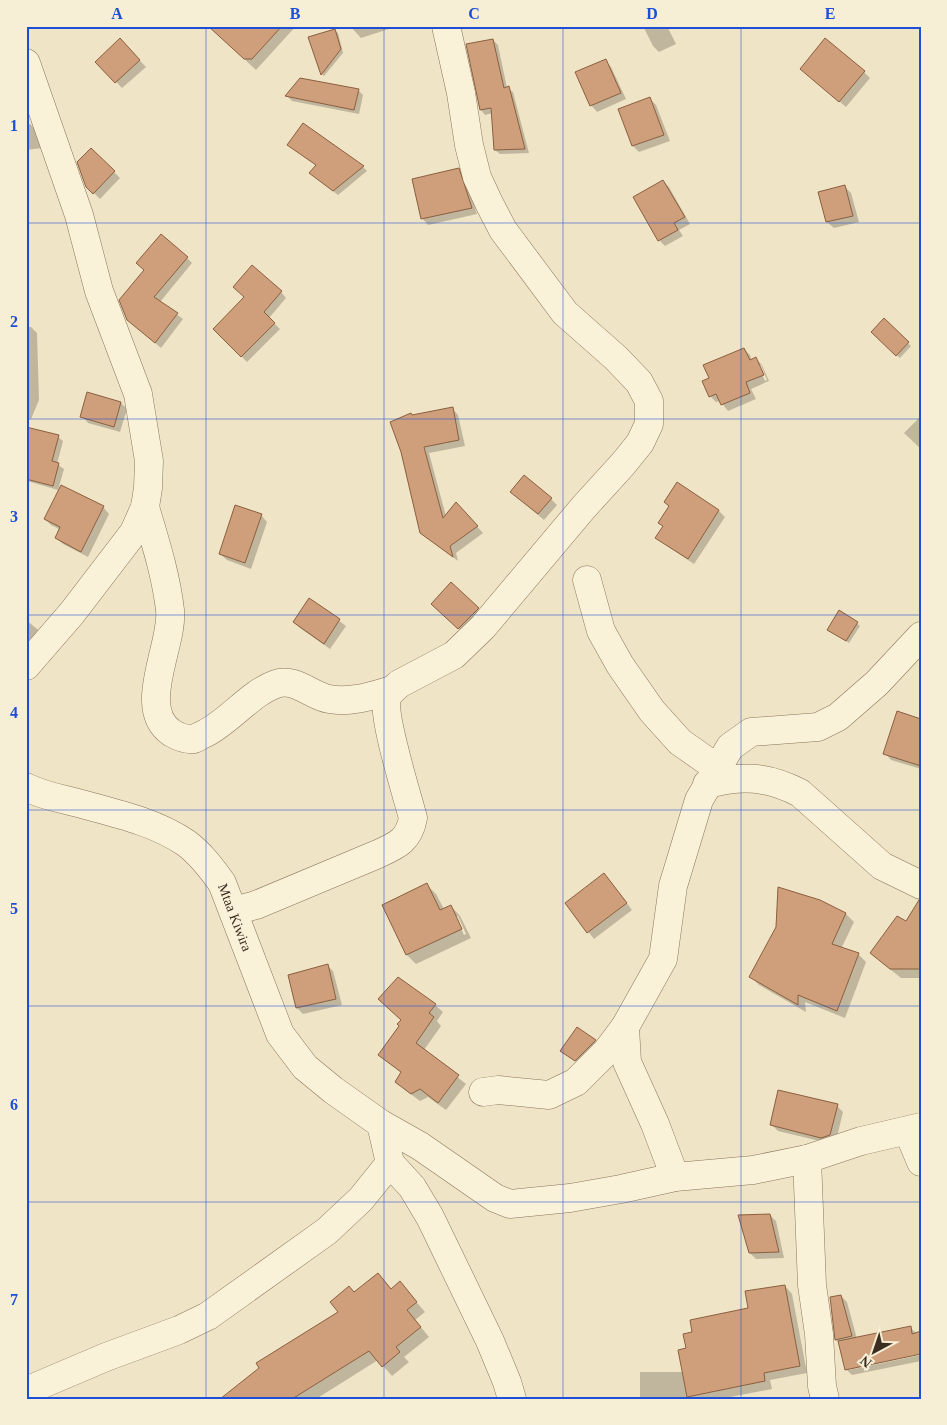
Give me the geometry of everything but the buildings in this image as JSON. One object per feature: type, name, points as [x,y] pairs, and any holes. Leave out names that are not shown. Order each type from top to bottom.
[{"type":"street","points":[[145,507],[171,612],[169,637],[158,673],[156,700],[160,719],[168,730],[181,738],[194,739],[214,729],[254,697],[275,684],[291,683],[328,699],[350,701],[392,690],[454,655],[483,628],[640,443],[649,424],[649,400],[639,382],[616,358],[565,313],[503,230],[477,177],[469,145],[462,92],[446,26]]},
{"type":"street","points":[[26,666],[72,613],[134,532],[145,507],[149,461],[138,394],[99,291],[79,215],[28,72]]},
{"type":"street","points":[[587,580],[601,631],[620,664],[652,710],[712,776],[772,782],[800,793],[882,866],[921,885]]},
{"type":"street","points":[[483,1092],[498,1090],[549,1095],[576,1082],[607,1051],[625,1027],[663,959],[673,886],[698,800],[730,748],[751,732],[818,727],[838,717],[877,683],[921,636]]},
{"type":"street","points":[[234,911],[256,905],[378,854],[398,845],[405,838],[411,829],[413,818],[387,718],[387,699],[392,690]]},
{"type":"street","name":"Mtaa Kiwira","points":[[26,787],[41,795],[84,804],[131,818],[162,830],[186,843],[207,863],[222,883],[280,1034],[305,1067],[381,1124],[420,1146],[495,1198],[510,1204],[570,1198],[675,1177],[753,1170],[807,1159],[861,1141],[914,1129]]},
{"type":"street","points":[[625,1027],[627,1062],[655,1124],[675,1177]]},
{"type":"street","points":[[381,1124],[390,1163],[412,1187],[430,1216],[490,1341],[512,1399]]},
{"type":"street","points":[[914,1129],[921,1162]]},
{"type":"street","points":[[807,1159],[812,1285],[819,1334],[822,1386],[825,1399]]},
{"type":"street","points":[[26,1391],[106,1357],[179,1330],[208,1316],[326,1231],[361,1199],[390,1163]]}]
